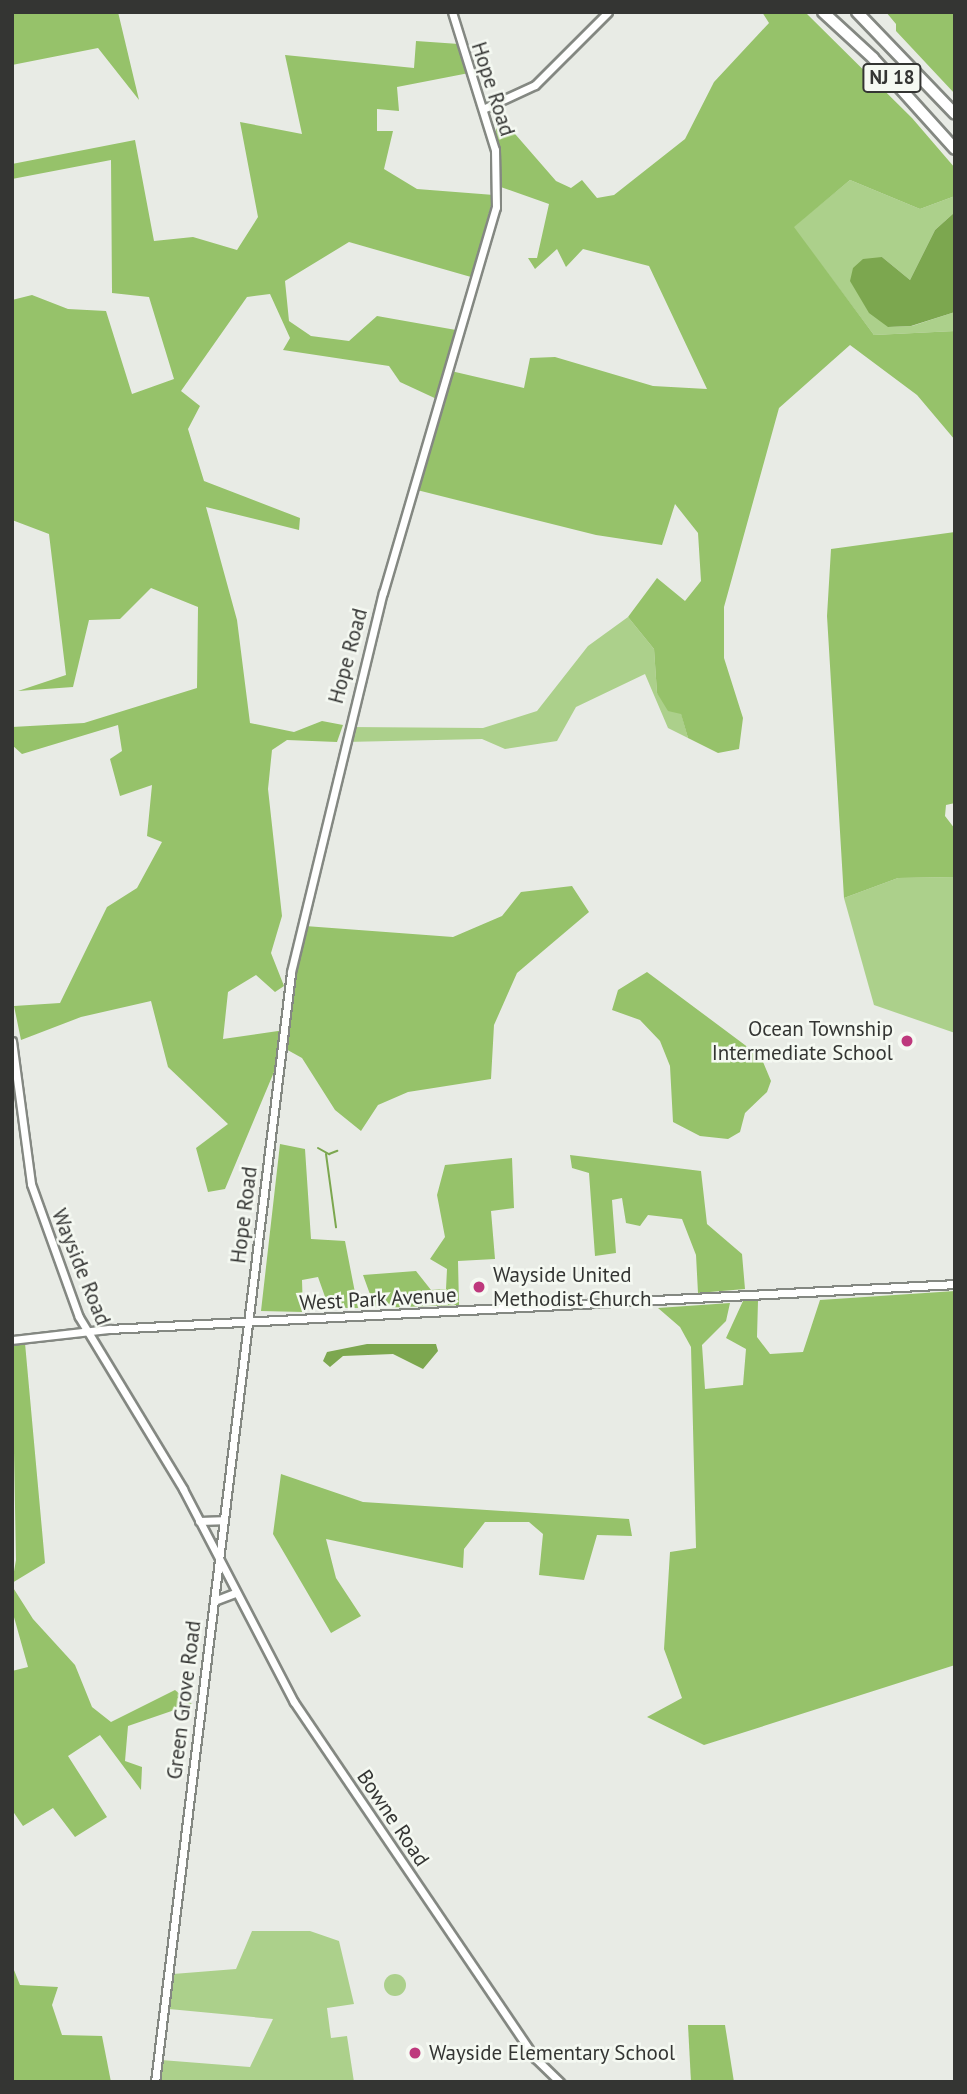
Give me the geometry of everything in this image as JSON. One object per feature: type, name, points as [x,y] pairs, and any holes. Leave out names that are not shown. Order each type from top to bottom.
[{"type":"highway","name":"NJ 18","points":[[823,12],[873,58],[955,149]]},
{"type":"highway","name":"NJ 18","points":[[857,12],[955,114]]},
{"type":"street","name":"Hope Road","points":[[248,1323],[288,994],[304,913],[383,593],[496,206],[498,169],[483,109],[452,12]]},
{"type":"street","points":[[483,109],[544,78],[608,12]]},
{"type":"street","name":"Wayside Road","points":[[12,1041],[31,1184],[57,1266],[86,1331],[200,1521],[218,1559]]},
{"type":"street","name":"West Park Avenue","points":[[12,1340],[86,1331],[955,1284]]},
{"type":"street","name":"Green Grove Road","points":[[155,2082],[248,1323]]},
{"type":"street","points":[[200,1521],[222,1520]]},
{"type":"street","name":"Bowne Road","points":[[218,1559],[294,1702],[535,2058],[560,2082]]},
{"type":"street","points":[[214,1601],[235,1593]]},
{"type":"shaded area","points":[[12,12],[118,12],[139,100],[98,48],[12,65]]},
{"type":"shaded area","points":[[762,12],[805,12],[912,118],[955,168],[955,196],[920,209],[850,180],[794,227],[874,335],[955,331],[955,440],[917,395],[850,345],[779,408],[724,607],[724,658],[743,718],[739,749],[718,753],[688,738],[681,714],[668,711],[657,693],[654,649],[628,617],[657,578],[685,601],[701,581],[698,533],[675,504],[662,545],[596,535],[413,489],[441,401],[400,382],[389,366],[283,350],[290,338],[270,294],[247,297],[181,391],[200,406],[188,429],[204,481],[300,518],[299,530],[206,507],[237,620],[250,723],[294,732],[322,721],[343,725],[337,742],[287,740],[272,750],[268,789],[282,916],[271,953],[284,986],[275,992],[256,975],[228,992],[223,1039],[285,1030],[305,926],[453,937],[502,916],[521,892],[572,886],[589,912],[517,973],[494,1025],[491,1079],[408,1092],[378,1105],[361,1131],[335,1110],[302,1058],[284,1048],[225,1189],[208,1192],[196,1148],[228,1124],[168,1067],[151,1001],[81,1017],[21,1040],[14,1006],[60,1003],[107,907],[137,888],[162,842],[147,836],[152,785],[120,796],[110,759],[122,751],[118,725],[22,754],[12,745],[12,727],[84,723],[197,688],[198,607],[151,588],[120,619],[89,620],[73,687],[18,691],[66,675],[49,534],[12,520],[12,300],[32,295],[68,309],[106,311],[132,394],[174,379],[149,297],[112,293],[111,160],[12,179],[12,164],[135,140],[154,241],[193,237],[237,250],[258,217],[240,122],[302,134],[285,55],[414,68],[416,41],[459,44],[469,73],[397,87],[399,111],[377,109],[377,131],[393,131],[384,169],[417,189],[494,195],[471,277],[349,242],[285,281],[289,321],[311,336],[349,341],[377,316],[456,330],[448,358],[451,371],[524,388],[530,358],[555,357],[653,386],[707,389],[649,266],[583,249],[566,267],[557,249],[535,269],[528,258],[537,258],[549,204],[495,185],[496,127],[509,127],[556,181],[571,188],[582,180],[597,198],[614,195],[685,139],[714,82],[769,23]]},
{"type":"shaded area","points":[[886,12],[955,12],[955,94],[896,31],[896,24]]},
{"type":"shaded area","points":[[850,180],[920,209],[955,196],[955,212],[935,230],[910,280],[882,257],[888,327],[912,326],[955,312],[955,331],[874,335],[793,227]]},
{"type":"shaded area","points":[[955,212],[955,312],[911,326],[888,327],[869,313],[850,281],[853,268],[863,259],[882,257],[910,280],[935,230]]},
{"type":"shaded area","points":[[955,532],[955,803],[946,805],[945,816],[955,829],[955,877],[898,878],[844,898],[827,616],[831,549]]},
{"type":"shaded area","points":[[628,617],[654,649],[657,693],[681,713],[688,738],[668,728],[645,674],[576,707],[557,741],[505,749],[482,739],[345,742],[350,727],[483,728],[537,711],[588,646]]},
{"type":"shaded area","points":[[955,877],[955,1033],[874,1005],[844,898],[898,878]]},
{"type":"shaded area","points":[[647,972],[761,1057],[771,1081],[767,1092],[745,1113],[740,1132],[728,1139],[700,1136],[673,1122],[670,1066],[660,1041],[640,1020],[612,1010],[618,990]]},
{"type":"shaded area","points":[[280,1144],[305,1149],[311,1239],[345,1241],[358,1308],[329,1308],[318,1277],[302,1280],[303,1312],[261,1311]]},
{"type":"shaded area","points":[[570,1155],[701,1171],[707,1224],[742,1254],[745,1289],[698,1293],[696,1255],[682,1219],[648,1215],[640,1226],[626,1223],[622,1198],[612,1200],[616,1253],[595,1256],[589,1173],[572,1168]]},
{"type":"shaded area","points":[[512,1158],[514,1208],[491,1211],[495,1259],[458,1261],[459,1305],[375,1308],[363,1275],[416,1271],[431,1290],[446,1289],[447,1269],[430,1259],[445,1237],[437,1195],[445,1165]]},
{"type":"shaded area","points":[[955,1291],[955,1665],[704,1745],[647,1717],[682,1698],[664,1649],[670,1552],[696,1548],[691,1347],[680,1327],[658,1308],[730,1303],[726,1321],[702,1345],[705,1389],[743,1385],[746,1349],[726,1338],[743,1301],[758,1301],[757,1337],[770,1354],[803,1352],[820,1300]]},
{"type":"shaded area","points":[[25,1343],[45,1563],[12,1583],[16,1560],[12,1345]]},
{"type":"shaded area","points":[[367,1344],[436,1344],[438,1351],[423,1369],[393,1354],[343,1356],[330,1367],[323,1361],[327,1352]]},
{"type":"shaded area","points":[[281,1474],[363,1502],[629,1519],[632,1536],[597,1535],[584,1580],[539,1575],[543,1534],[529,1522],[485,1522],[464,1549],[463,1568],[326,1539],[336,1578],[361,1616],[331,1633],[273,1534]]},
{"type":"shaded area","points":[[12,1586],[33,1619],[75,1665],[92,1707],[111,1722],[175,1690],[192,1704],[128,1726],[125,1761],[142,1767],[141,1790],[100,1735],[68,1756],[107,1817],[75,1837],[53,1808],[23,1826],[12,1810],[12,1671],[28,1667],[12,1610]]},
{"type":"shaded area","points":[[252,1931],[310,1931],[339,1941],[354,2004],[327,2008],[331,2038],[347,2036],[354,2082],[158,2082],[161,2060],[250,2067],[273,2019],[169,2009],[173,1974],[236,1969]]},
{"type":"shaded area","points":[[12,1965],[20,1985],[58,1987],[52,2005],[62,2035],[102,2036],[111,2082],[12,2082]]},
{"type":"shaded area","points":[[395,1974],[403,1977],[406,1985],[403,1993],[395,1996],[387,1993],[384,1985],[387,1977]]},
{"type":"shaded area","points":[[688,2025],[725,2025],[734,2082],[691,2082]]},
{"type":"waterway","points":[[318,1148],[329,1154],[337,1151]]},
{"type":"waterway","points":[[326,1154],[336,1227]]},
{"type":"place","name":"Ocean Township Intermediate School","points":[[907,1041]]},
{"type":"place","name":"Wayside United Methodist Church","points":[[479,1287]]},
{"type":"place","name":"Wayside Elementary School","points":[[415,2053]]}]
